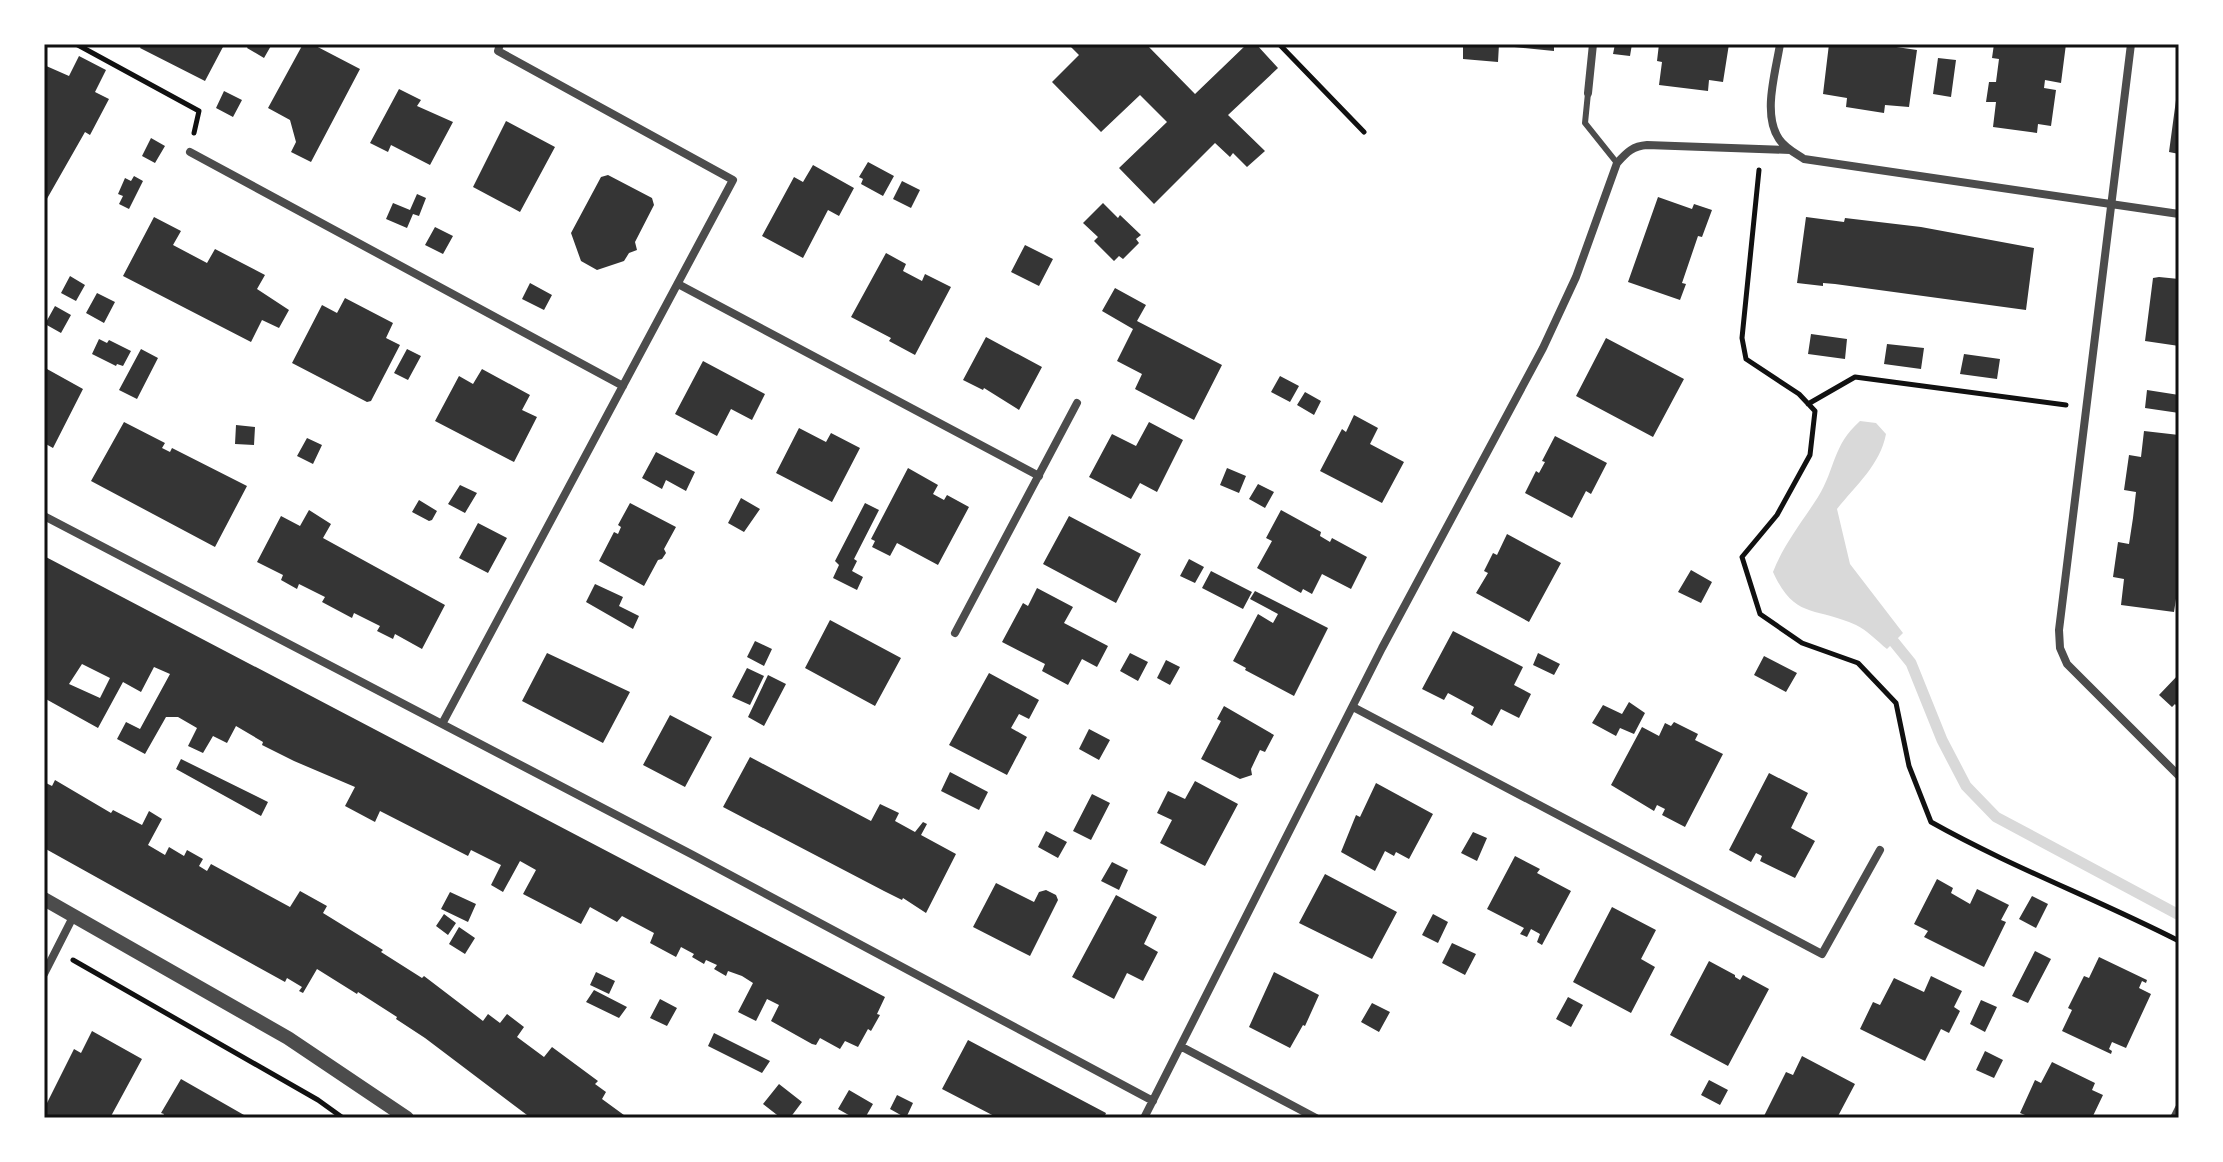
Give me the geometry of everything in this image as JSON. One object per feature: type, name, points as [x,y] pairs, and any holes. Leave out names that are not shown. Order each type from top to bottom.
[{"type":"street","points":[[442,724],[733,180],[498,51],[500,44]]},
{"type":"street","points":[[1588,93],[1593,44]]},
{"type":"street","points":[[1780,44],[1772,122],[1778,138],[1804,159],[2179,214]]},
{"type":"street","points":[[2131,44],[2061,606],[2060,648],[2067,664],[2179,776]]},
{"type":"street","points":[[1144,1118],[1353,707],[1543,348],[1576,277],[1617,163],[1627,151],[1647,145],[1790,150]]},
{"type":"street","points":[[190,152],[623,386]]},
{"type":"street","points":[[678,284],[1039,476]]},
{"type":"street","points":[[955,633],[1077,403]]},
{"type":"street","points":[[44,516],[1153,1101]]},
{"type":"street","points":[[1353,707],[1822,954],[1880,850]]},
{"type":"street","points":[[44,899],[288,1038],[407,1118]]},
{"type":"street","points":[[44,974],[74,915]]},
{"type":"street","points":[[1182,1047],[1316,1118]]},
{"type":"street","points":[[2174,1118],[2179,1108]]},
{"type":"lane","points":[[1588,93],[1585,123],[1617,163]]},
{"type":"path","points":[[76,44],[199,111],[190,152]]},
{"type":"path","points":[[1279,44],[1364,132]]},
{"type":"path","points":[[1761,149],[1742,338],[1746,359],[1799,394],[1815,411],[1810,455],[1777,515],[1742,557],[1760,614],[1802,643],[1858,663],[1896,703],[1909,766],[1931,822],[1981,851],[2179,941]]},
{"type":"path","points":[[1808,404],[1855,377],[2087,407]]},
{"type":"path","points":[[56,950],[318,1100],[343,1118]]},
{"type":"shaded area","points":[[1860,421],[1876,423],[1886,434],[1873,465],[1837,509],[1850,564],[1903,633],[1887,649],[1856,625],[1798,605],[1789,598],[1773,572],[1824,486],[1844,439]]},
{"type":"building","points":[[142,44],[224,45],[205,81],[140,48]]},
{"type":"building","points":[[249,44],[272,44],[264,58],[247,48]]},
{"type":"building","points":[[303,44],[312,44],[360,69],[311,162],[291,152],[296,142],[290,120],[268,108]]},
{"type":"building","points":[[1068,44],[1146,44],[1195,94],[1247,44],[1256,44],[1278,68],[1228,115],[1265,151],[1247,167],[1233,153],[1230,157],[1215,143],[1154,204],[1119,168],[1167,122],[1140,95],[1101,132],[1052,82],[1079,55]]},
{"type":"building","points":[[1463,44],[1499,44],[1498,62],[1463,59]]},
{"type":"building","points":[[1554,44],[1554,51],[1505,46]]},
{"type":"building","points":[[1615,44],[1632,44],[1630,56],[1613,54]]},
{"type":"building","points":[[1659,44],[1729,44],[1723,82],[1709,80],[1708,91],[1659,85],[1662,62],[1657,61]]},
{"type":"building","points":[[1829,44],[1872,47],[1876,44],[1917,50],[1909,107],[1885,105],[1884,113],[1846,107],[1847,98],[1823,94]]},
{"type":"building","points":[[1994,44],[2066,44],[2061,83],[2045,80],[2044,88],[2056,90],[2051,126],[2038,124],[2037,133],[1993,127],[1996,102],[1986,102],[1989,82],[1996,82],[1999,59],[1992,58]]},
{"type":"building","points":[[79,56],[106,70],[95,92],[109,99],[90,135],[85,132],[44,204],[44,65],[69,76]]},
{"type":"building","points":[[1938,58],[1956,60],[1951,97],[1933,94]]},
{"type":"building","points":[[399,89],[421,100],[417,106],[453,122],[430,165],[391,145],[388,152],[370,143]]},
{"type":"building","points":[[224,91],[242,100],[233,117],[216,108]]},
{"type":"building","points":[[2176,100],[2179,100],[2179,154],[2169,152]]},
{"type":"building","points":[[506,121],[555,147],[520,212],[473,187]]},
{"type":"building","points":[[151,138],[165,146],[155,163],[142,156]]},
{"type":"building","points":[[868,162],[894,176],[883,196],[861,184],[863,179],[859,177]]},
{"type":"building","points":[[813,165],[854,188],[839,216],[828,210],[803,258],[762,236],[794,177],[803,182]]},
{"type":"building","points":[[608,175],[652,198],[654,205],[635,242],[637,250],[629,253],[624,261],[597,270],[581,261],[571,233],[601,177]]},
{"type":"building","points":[[134,176],[143,181],[129,209],[119,204],[123,196],[118,194],[125,178],[131,181]]},
{"type":"building","points":[[902,181],[920,190],[911,208],[893,199]]},
{"type":"building","points":[[417,194],[426,198],[419,216],[413,214],[407,228],[386,219],[393,203],[410,210]]},
{"type":"building","points":[[1658,197],[1692,209],[1694,204],[1712,210],[1702,237],[1698,236],[1682,283],[1686,284],[1680,300],[1628,282]]},
{"type":"building","points":[[1103,203],[1141,235],[1136,239],[1139,243],[1123,259],[1119,256],[1114,261],[1094,241],[1098,237],[1083,223]]},
{"type":"building","points":[[154,217],[181,231],[173,245],[207,263],[215,249],[265,275],[257,289],[289,310],[279,328],[262,320],[251,342],[123,276]]},
{"type":"building","points":[[1806,217],[1921,227],[2034,248],[2026,310],[1835,284],[1797,283]]},
{"type":"building","points":[[435,227],[453,236],[443,254],[425,245]]},
{"type":"building","points":[[1025,245],[1053,259],[1039,286],[1011,272]]},
{"type":"building","points":[[886,253],[906,264],[903,271],[922,281],[925,274],[951,287],[915,355],[851,317]]},
{"type":"building","points":[[70,276],[85,285],[76,301],[61,293]]},
{"type":"building","points":[[2153,278],[2179,279],[2179,346],[2145,341]]},
{"type":"building","points":[[530,283],[552,295],[544,310],[522,299]]},
{"type":"building","points":[[1115,288],[1146,305],[1137,321],[1222,365],[1194,420],[1135,389],[1142,374],[1117,361],[1133,329],[1102,311]]},
{"type":"building","points":[[97,293],[115,302],[104,323],[86,313]]},
{"type":"building","points":[[345,298],[393,323],[386,338],[400,345],[371,401],[367,402],[292,363],[322,305],[337,313]]},
{"type":"building","points":[[55,306],[71,315],[61,333],[45,324]]},
{"type":"building","points":[[1811,334],[1847,339],[1845,359],[1808,354]]},
{"type":"building","points":[[986,337],[1042,367],[1019,410],[984,388],[963,380]]},
{"type":"building","points":[[1606,338],[1684,379],[1653,437],[1576,396]]},
{"type":"building","points":[[99,339],[107,343],[109,340],[131,351],[123,366],[116,366],[92,354]]},
{"type":"building","points":[[1887,344],[1924,348],[1921,369],[1884,364]]},
{"type":"building","points":[[141,349],[158,358],[137,399],[119,390]]},
{"type":"building","points":[[407,349],[421,356],[408,380],[394,373]]},
{"type":"building","points":[[1964,354],[2000,359],[1997,379],[1960,374]]},
{"type":"building","points":[[703,361],[765,394],[752,420],[731,409],[717,436],[675,414]]},
{"type":"building","points":[[47,369],[83,389],[53,448],[44,443],[44,375]]},
{"type":"building","points":[[482,369],[530,395],[522,410],[537,417],[514,462],[435,421],[459,376],[473,384]]},
{"type":"building","points":[[1280,376],[1299,386],[1290,402],[1271,392]]},
{"type":"building","points":[[2147,390],[2179,395],[2179,413],[2145,408]]},
{"type":"building","points":[[1305,392],[1321,401],[1314,415],[1297,405]]},
{"type":"building","points":[[1354,415],[1378,428],[1370,444],[1404,462],[1382,503],[1320,471],[1342,429],[1346,432]]},
{"type":"building","points":[[124,422],[165,443],[162,448],[170,452],[172,448],[247,486],[215,547],[91,481]]},
{"type":"building","points":[[1149,422],[1183,440],[1157,492],[1140,483],[1131,499],[1089,477],[1112,434],[1136,446]]},
{"type":"building","points":[[236,425],[255,427],[254,445],[235,444]]},
{"type":"building","points":[[799,428],[826,442],[831,433],[860,448],[832,502],[776,473]]},
{"type":"building","points":[[2144,431],[2179,435],[2179,579],[2174,612],[2121,605],[2124,579],[2113,577],[2118,542],[2129,544],[2133,518],[2136,492],[2124,490],[2129,455],[2141,457]]},
{"type":"building","points":[[1555,436],[1607,463],[1591,494],[1586,491],[1572,518],[1525,493],[1536,471],[1539,473],[1545,462],[1542,461]]},
{"type":"building","points":[[307,438],[322,445],[313,464],[297,456]]},
{"type":"building","points":[[656,452],[695,472],[686,491],[666,480],[662,489],[642,478]]},
{"type":"building","points":[[908,468],[938,485],[933,494],[944,500],[947,495],[969,507],[938,565],[897,543],[890,556],[872,547],[875,541],[871,539]]},
{"type":"building","points":[[1227,468],[1246,476],[1239,493],[1220,485]]},
{"type":"building","points":[[1258,484],[1274,492],[1265,508],[1249,499]]},
{"type":"building","points":[[460,485],[477,493],[465,513],[448,504]]},
{"type":"building","points":[[741,498],[760,509],[744,532],[728,523]]},
{"type":"building","points":[[419,500],[437,511],[432,520],[412,512]]},
{"type":"building","points":[[630,503],[676,527],[664,549],[666,553],[658,560],[644,586],[599,561],[614,532],[618,534],[621,527],[618,525]]},
{"type":"building","points":[[865,503],[879,510],[854,559],[857,561],[852,571],[863,577],[857,590],[833,578],[839,565],[835,561]]},
{"type":"building","points":[[309,510],[331,524],[323,538],[445,605],[422,649],[395,634],[393,639],[377,631],[380,626],[354,613],[352,618],[322,602],[325,597],[299,584],[297,589],[281,580],[283,575],[257,562],[281,516],[300,526]]},
{"type":"building","points":[[1281,510],[1321,532],[1320,536],[1330,542],[1332,538],[1367,557],[1351,589],[1322,574],[1312,594],[1303,589],[1301,593],[1257,568],[1272,541],[1266,538]]},
{"type":"building","points":[[1069,516],[1141,554],[1116,603],[1043,564]]},
{"type":"building","points":[[478,523],[507,538],[488,573],[459,558]]},
{"type":"building","points":[[1507,534],[1561,563],[1529,622],[1476,593],[1488,573],[1484,571],[1493,553],[1497,555]]},
{"type":"building","points":[[44,556],[885,997],[877,1014],[880,1015],[858,1047],[845,1041],[840,1049],[820,1038],[816,1045],[812,1044],[771,1021],[779,1005],[767,999],[756,1021],[738,1012],[753,983],[742,976],[728,971],[726,976],[714,969],[717,965],[706,960],[704,964],[681,947],[676,957],[650,943],[654,933],[622,916],[617,922],[590,907],[581,924],[523,894],[536,870],[520,861],[503,892],[491,885],[501,865],[471,850],[468,856],[380,811],[375,822],[345,806],[355,787],[262,745],[263,742],[236,726],[227,743],[213,736],[203,753],[188,746],[197,728],[178,717],[166,717],[145,754],[117,739],[126,722],[140,729],[170,674],[154,667],[141,692],[123,682],[98,728],[44,698]],"holes":[[[82,664],[110,678],[100,698],[69,684]]]},
{"type":"building","points":[[1189,559],[1204,567],[1195,583],[1180,576]]},
{"type":"building","points":[[1691,570],[1712,582],[1701,603],[1678,592]]},
{"type":"building","points":[[1211,571],[1252,592],[1243,609],[1202,588]]},
{"type":"building","points":[[595,584],[623,597],[619,606],[639,616],[633,629],[586,602]]},
{"type":"building","points":[[1037,588],[1073,607],[1064,623],[1108,646],[1097,667],[1082,659],[1068,685],[1042,671],[1045,664],[1002,642],[1023,603],[1028,606]]},
{"type":"building","points":[[1255,591],[1328,628],[1294,696],[1233,661],[1258,614],[1273,623],[1278,614],[1250,599]]},
{"type":"building","points":[[830,620],[901,658],[875,706],[805,668]]},
{"type":"building","points":[[1453,631],[1523,667],[1514,685],[1531,694],[1519,718],[1501,709],[1492,726],[1471,714],[1474,707],[1448,693],[1444,700],[1422,689]]},
{"type":"building","points":[[755,641],[772,649],[764,666],[747,657]]},
{"type":"building","points":[[547,653],[630,692],[603,743],[522,701]]},
{"type":"building","points":[[1130,653],[1148,662],[1138,681],[1120,671]]},
{"type":"building","points":[[1538,653],[1560,664],[1554,675],[1533,665]]},
{"type":"building","points":[[1764,656],[1797,673],[1786,692],[1754,675]]},
{"type":"building","points":[[1166,660],[1180,667],[1170,685],[1157,678]]},
{"type":"building","points":[[747,668],[764,676],[750,705],[732,697]]},
{"type":"building","points":[[989,673],[1039,700],[1029,719],[1019,714],[1011,728],[1027,737],[1007,775],[949,745]]},
{"type":"building","points":[[2179,674],[2179,709],[2159,695]]},
{"type":"building","points":[[768,675],[786,684],[764,726],[748,717]]},
{"type":"building","points":[[1629,702],[1645,713],[1634,734],[1620,728],[1616,736],[1592,723],[1603,705],[1622,714]]},
{"type":"building","points":[[1224,706],[1274,735],[1265,752],[1260,750],[1251,769],[1252,775],[1240,779],[1201,759],[1221,721],[1217,719]]},
{"type":"building","points":[[670,715],[712,737],[685,787],[643,765]]},
{"type":"building","points":[[1674,722],[1698,734],[1695,740],[1723,754],[1685,827],[1662,815],[1665,809],[1657,805],[1654,811],[1611,785],[1642,727],[1659,736],[1665,723],[1671,726]]},
{"type":"building","points":[[1089,729],[1110,740],[1099,760],[1079,749]]},
{"type":"building","points":[[750,757],[871,821],[880,804],[899,813],[895,821],[915,832],[923,822],[927,824],[921,835],[956,854],[926,913],[903,898],[723,807]]},
{"type":"building","points":[[181,759],[268,802],[261,816],[176,769]]},
{"type":"building","points":[[950,772],[988,792],[979,810],[941,791]]},
{"type":"building","points":[[1769,773],[1808,793],[1791,828],[1815,841],[1795,878],[1760,861],[1762,856],[1756,853],[1751,862],[1729,850]]},
{"type":"building","points":[[55,780],[111,813],[113,810],[142,825],[149,811],[162,819],[148,845],[165,855],[169,847],[184,856],[187,850],[203,859],[199,866],[207,871],[211,864],[290,907],[300,891],[327,906],[323,913],[422,978],[424,976],[483,1021],[488,1014],[500,1023],[507,1014],[524,1027],[517,1037],[544,1057],[552,1047],[598,1081],[595,1084],[606,1092],[602,1099],[628,1118],[531,1118],[397,1017],[317,969],[303,993],[299,991],[302,987],[287,978],[285,982],[44,848],[44,782],[52,786]]},
{"type":"building","points":[[1195,781],[1238,804],[1205,866],[1160,843],[1172,820],[1157,813],[1168,791],[1185,799]]},
{"type":"building","points":[[1376,783],[1433,814],[1409,859],[1396,852],[1394,856],[1385,851],[1375,871],[1341,852],[1356,815],[1360,817]]},
{"type":"building","points":[[1092,794],[1110,803],[1091,840],[1073,831]]},
{"type":"building","points":[[1046,831],[1067,842],[1058,858],[1038,847]]},
{"type":"building","points":[[1473,832],[1487,838],[1477,861],[1461,853]]},
{"type":"building","points":[[1515,856],[1540,869],[1537,873],[1571,891],[1542,945],[1537,942],[1540,934],[1531,929],[1527,937],[1520,934],[1524,928],[1487,909]]},
{"type":"building","points":[[1112,862],[1128,870],[1119,890],[1101,881]]},
{"type":"building","points":[[1325,874],[1397,912],[1372,959],[1299,923]]},
{"type":"building","points":[[1937,879],[1953,888],[1951,893],[1970,904],[1977,889],[2009,905],[2001,920],[2006,922],[1984,967],[1924,937],[1928,931],[1914,924]]},
{"type":"building","points":[[996,883],[1034,902],[1039,892],[1046,890],[1056,895],[1058,900],[1030,956],[973,927]]},
{"type":"building","points":[[450,892],[476,904],[468,922],[441,909]]},
{"type":"building","points":[[1116,895],[1157,917],[1144,944],[1158,952],[1143,981],[1127,973],[1114,999],[1072,977]]},
{"type":"building","points":[[2032,896],[2048,904],[2036,928],[2019,919]]},
{"type":"building","points":[[1612,907],[1656,930],[1641,959],[1655,967],[1631,1013],[1573,982]]},
{"type":"building","points":[[444,914],[456,923],[448,935],[436,926]]},
{"type":"building","points":[[1433,914],[1448,922],[1438,943],[1422,935]]},
{"type":"building","points":[[459,927],[475,938],[465,954],[449,944]]},
{"type":"building","points":[[1452,943],[1476,954],[1465,975],[1442,963]]},
{"type":"building","points":[[2035,951],[2051,959],[2028,1003],[2012,996]]},
{"type":"building","points":[[2099,957],[2147,980],[2146,983],[2142,981],[2139,988],[2151,994],[2126,1048],[2112,1042],[2109,1049],[2111,1054],[2062,1031],[2072,1010],[2068,1008],[2084,976],[2089,978]]},
{"type":"building","points":[[1709,961],[1740,980],[1743,975],[1769,989],[1728,1066],[1670,1035]]},
{"type":"building","points":[[596,972],[615,981],[609,994],[590,985]]},
{"type":"building","points":[[1274,972],[1319,995],[1305,1026],[1290,1048],[1249,1027]]},
{"type":"building","points":[[1931,976],[1962,991],[1954,1007],[1960,1011],[1949,1033],[1941,1029],[1925,1061],[1860,1029],[1873,1002],[1880,1005],[1894,978],[1924,992]]},
{"type":"building","points":[[594,990],[627,1007],[619,1018],[586,1002]]},
{"type":"building","points":[[1568,997],[1583,1005],[1571,1027],[1556,1019]]},
{"type":"building","points":[[660,999],[677,1008],[667,1026],[650,1018]]},
{"type":"building","points":[[1981,1000],[1997,1007],[1985,1032],[1970,1024]]},
{"type":"building","points":[[1372,1003],[1390,1012],[1379,1032],[1361,1022]]},
{"type":"building","points":[[92,1031],[142,1059],[110,1118],[44,1118],[44,1109],[74,1049],[81,1053]]},
{"type":"building","points":[[714,1033],[770,1061],[762,1073],[708,1046]]},
{"type":"building","points":[[968,1040],[1106,1113],[1104,1118],[998,1118],[942,1089]]},
{"type":"building","points":[[1985,1051],[2003,1060],[1994,1078],[1976,1070]]},
{"type":"building","points":[[1802,1056],[1855,1084],[1837,1118],[1763,1118],[1786,1072],[1793,1075]]},
{"type":"building","points":[[2052,1062],[2095,1083],[2092,1090],[2103,1095],[2092,1118],[2024,1118],[2025,1115],[2020,1113],[2035,1080],[2041,1083]]},
{"type":"building","points":[[181,1079],[244,1115],[242,1118],[162,1118],[164,1114],[161,1113]]},
{"type":"building","points":[[1709,1080],[1728,1090],[1720,1105],[1701,1095]]},
{"type":"building","points":[[779,1084],[802,1102],[790,1118],[781,1118],[763,1104]]},
{"type":"building","points":[[849,1090],[873,1104],[865,1118],[854,1118],[838,1109]]},
{"type":"building","points":[[897,1095],[913,1103],[906,1118],[890,1109]]},
{"type":"waterway","points":[[1894,642],[1911,663],[1942,740],[1966,786],[1996,817],[2179,915]]}]
